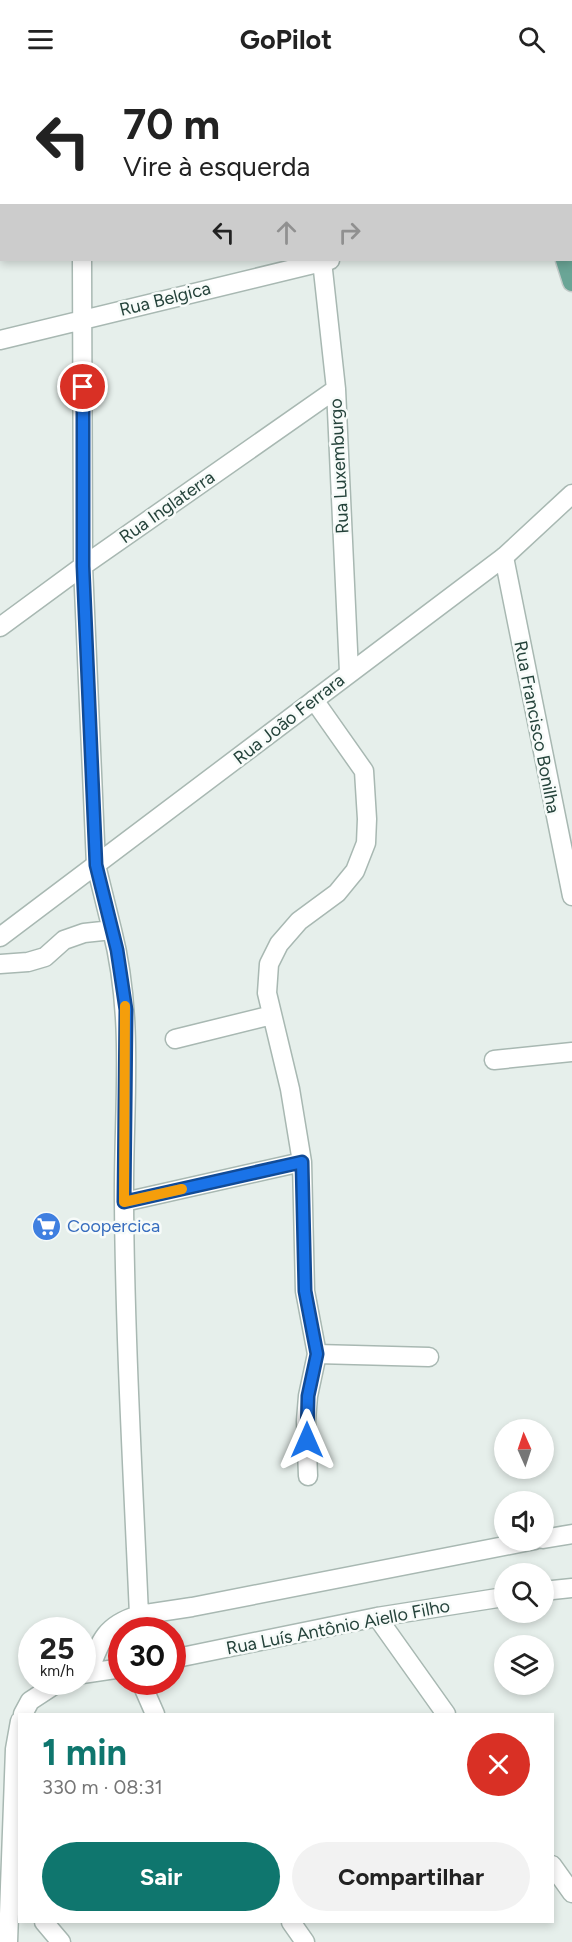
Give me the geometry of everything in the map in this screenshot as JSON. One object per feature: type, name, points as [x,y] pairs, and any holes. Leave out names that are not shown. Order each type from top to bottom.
[{"type":"main road","points":[[565,261],[572,282]]},
{"type":"street","points":[[82,261],[83,566],[96,865],[121,973],[126,1010],[124,1202],[139,1615]]},
{"type":"street","name":"Rua Belgica","points":[[0,340],[322,261]]},
{"type":"street","name":"Rua Luxemburgo","points":[[326,261],[336,389],[349,672]]},
{"type":"street","name":"Rua Inglaterra","points":[[0,627],[83,566],[336,389]]},
{"type":"street","name":"Rua João Ferrara","points":[[0,937],[504,557],[572,494]]},
{"type":"street","name":"Rua Francisco Bonilha","points":[[504,557],[564,819],[572,897]]},
{"type":"street","points":[[308,1476],[306,1413],[317,1354],[305,1291],[302,1162],[290,1089],[267,993],[269,964],[279,944],[299,921],[337,893],[355,871],[366,843],[367,819],[364,771],[314,700]]},
{"type":"street","points":[[0,964],[28,962],[45,957],[64,940],[84,933],[112,930]]},
{"type":"street","points":[[175,1039],[272,1015]]},
{"type":"street","points":[[494,1060],[572,1052]]},
{"type":"street","points":[[124,1202],[302,1162]]},
{"type":"street","points":[[317,1354],[429,1357]]},
{"type":"street","points":[[554,1537],[572,1534]]},
{"type":"street","points":[[96,1652],[105,1634],[113,1626],[139,1615],[192,1607],[494,1548]]},
{"type":"street","points":[[554,1590],[572,1588]]},
{"type":"street","name":"Rua Luís Antônio Aiello Filho","points":[[186,1656],[377,1617],[494,1599]]},
{"type":"street","points":[[377,1617],[445,1713]]},
{"type":"street","points":[[26,1708],[42,1695]]},
{"type":"street","points":[[147,1695],[155,1713]]},
{"type":"street","points":[[8,1942],[15,1888],[15,1749],[18,1732]]},
{"type":"street","points":[[554,1868],[572,1893]]},
{"type":"street","points":[[45,1923],[61,1942]]},
{"type":"street","points":[[292,1923],[305,1942]]},
{"type":"slow traffic","points":[[125,1006],[124,1202],[182,1189]]},
{"type":"place","name":"Coopercica","points":[[46,1226]]},
{"type":"route","points":[[83,387],[83,566],[96,865],[117,950],[126,1010],[124,1202],[302,1162],[305,1291],[317,1354],[308,1396],[307,1440]]}]
